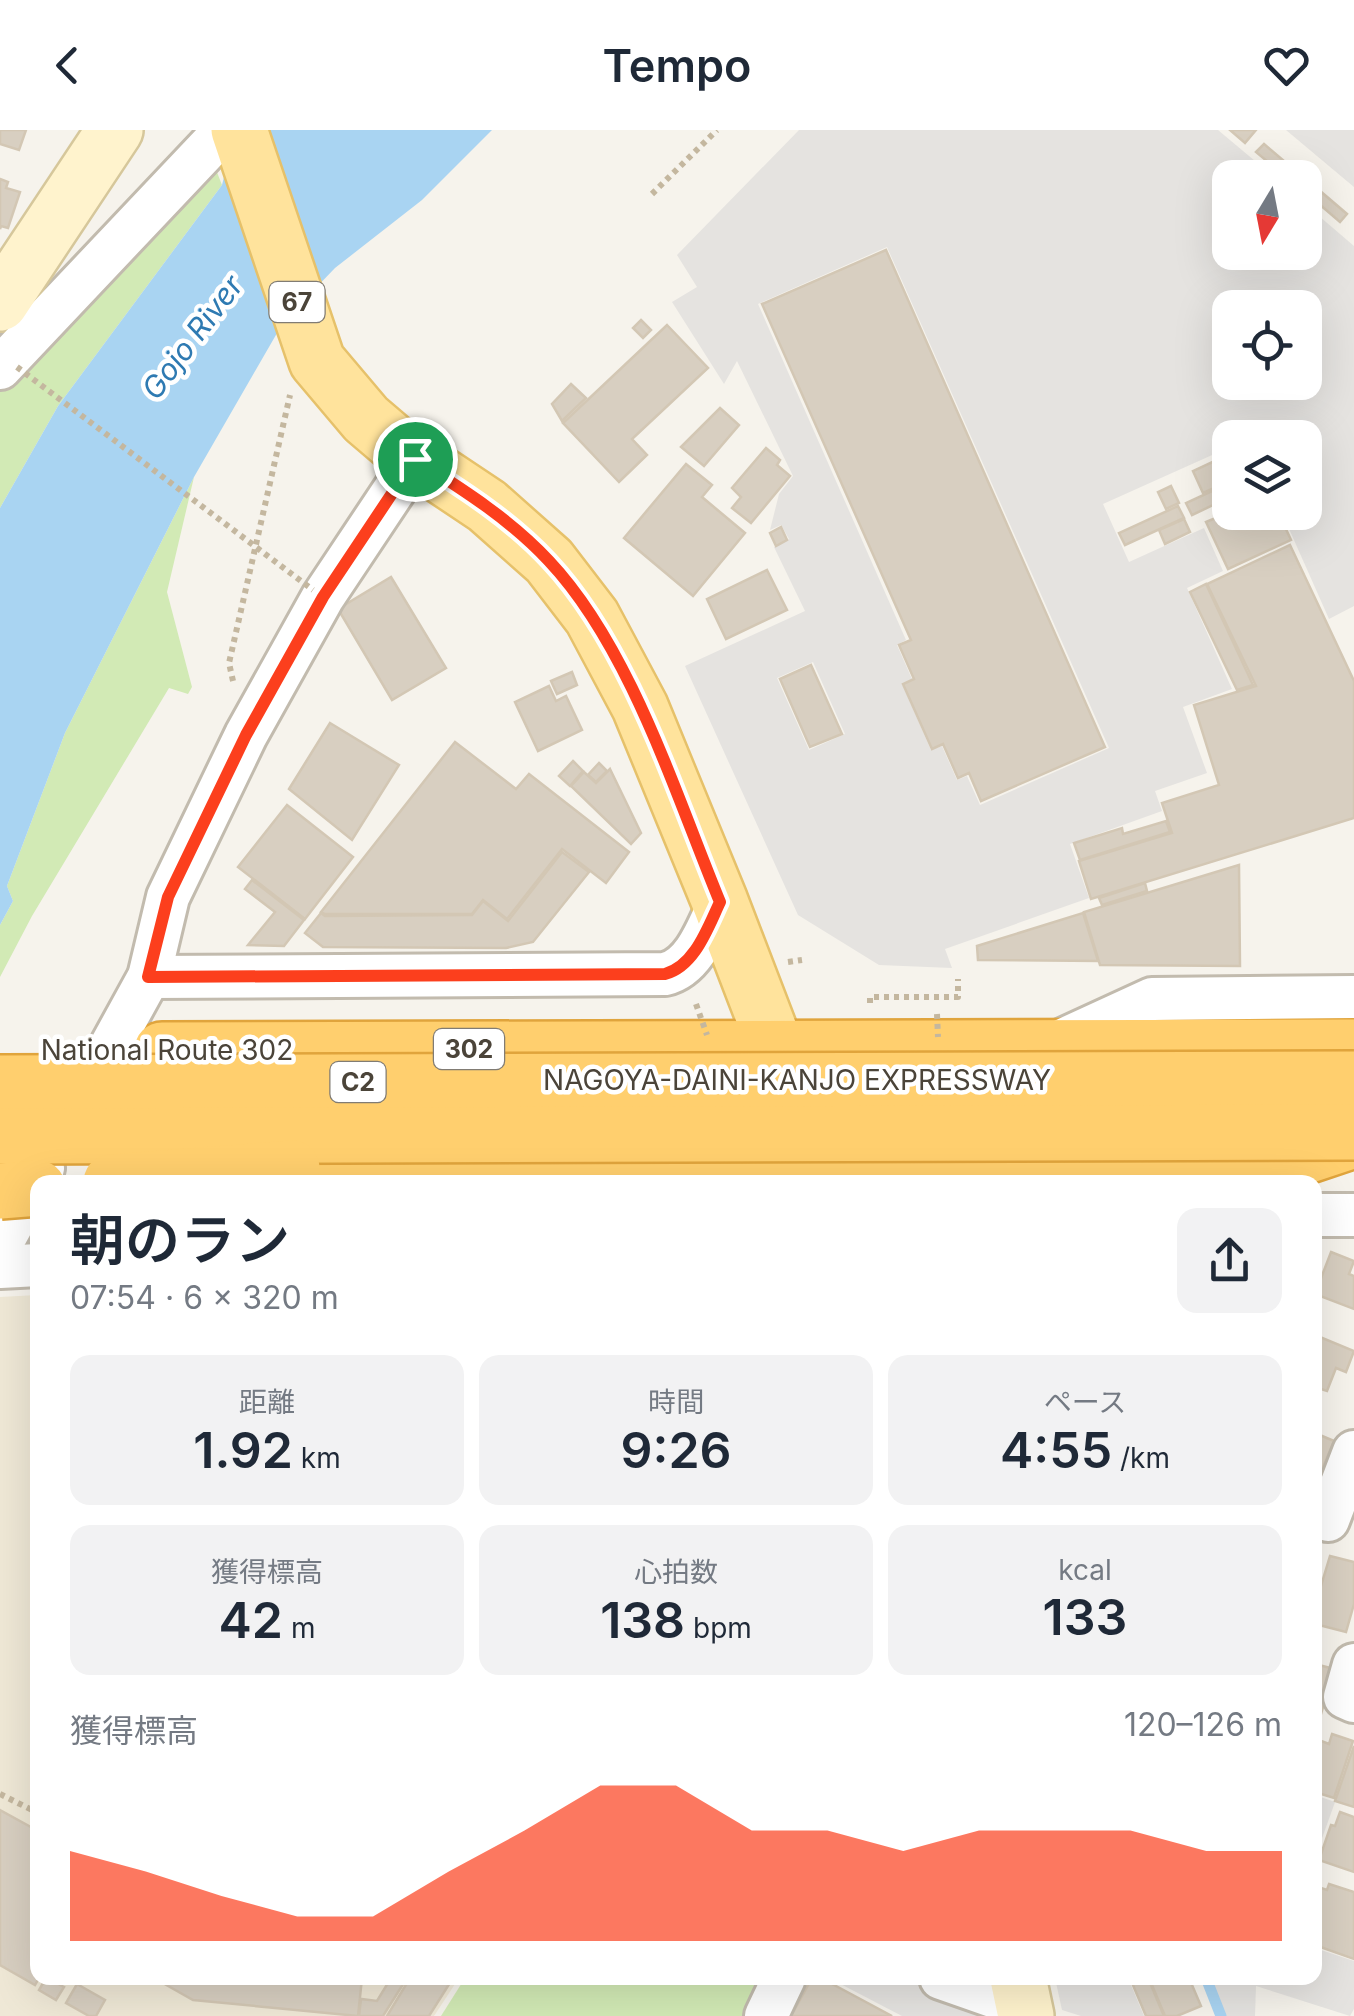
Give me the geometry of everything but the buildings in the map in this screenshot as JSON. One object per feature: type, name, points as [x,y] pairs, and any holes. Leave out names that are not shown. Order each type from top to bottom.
[{"type":"highway","name":"National Route 302","points":[[0,1051],[1354,1047]]},
{"type":"highway","name":"NAGOYA-DAINI-KANJO EXPRESSWAY","points":[[0,1083],[1354,1078]]},
{"type":"highway","name":"NAGOYA-DAINI-KANJO EXPRESSWAY","points":[[0,1136],[1354,1132]]},
{"type":"highway","points":[[114,1174],[714,1134]]},
{"type":"highway","points":[[0,1166],[114,1174],[1272,1174],[1300,1158],[1354,1140]]},
{"type":"highway","points":[[0,1192],[30,1189]]},
{"type":"main road","points":[[0,303],[116,130]]},
{"type":"main road","name":"67","points":[[239,130],[317,361],[366,419],[407,453],[487,506],[549,561],[592,617],[634,694],[776,1048]]},
{"type":"main road","points":[[776,1048],[820,1173]]},
{"type":"street","points":[[8,368],[225,130]]},
{"type":"street","points":[[39,1175],[148,977],[168,897],[246,735],[407,453]]},
{"type":"street","points":[[148,977],[665,974],[685,963],[720,902]]},
{"type":"street","points":[[1047,1047],[1152,999],[1354,997]]},
{"type":"street","points":[[0,1246],[30,1191]]},
{"type":"street","points":[[0,1266],[30,1265]]},
{"type":"street","points":[[1332,1522],[1354,1452]]},
{"type":"street","points":[[1354,1665],[1345,1697],[1354,1701]]},
{"type":"street","points":[[766,2016],[781,1985]]},
{"type":"street","points":[[967,1985],[1022,2000]]},
{"type":"path","points":[[652,194],[717,130]]},
{"type":"path","points":[[8,368],[313,590]]},
{"type":"path","points":[[246,735],[229,663],[292,387]]},
{"type":"path","points":[[936,997],[958,998],[958,979]]},
{"type":"path","points":[[0,1794],[30,1809]]},
{"type":"shaded area","points":[[799,130],[1218,130],[1254,160],[1212,160],[1212,270],[1322,270],[1322,219],[1354,246],[1354,606],[1329,619],[1290,530],[1322,530],[1322,420],[1212,420],[1212,455],[1103,504],[1129,562],[1204,528],[1223,571],[1187,588],[1232,689],[1183,707],[1207,773],[1155,791],[1162,811],[1070,844],[1089,898],[945,949],[952,968],[879,965],[798,915],[685,666],[805,611],[774,547],[789,539],[781,525],[770,530],[779,494],[793,476],[737,361],[724,384],[672,302],[697,287],[677,255]],"holes":[[[887,247],[1109,748],[980,805],[967,776],[957,780],[942,746],[931,750],[902,684],[912,679],[897,645],[906,640],[758,304]],[[813,662],[845,734],[809,750],[777,678]]]},
{"type":"shaded area","points":[[1286,130],[1354,130],[1354,187]]},
{"type":"shaded area","points":[[30,1295],[30,1985],[454,1985],[434,2016],[0,2016],[0,1297]]},
{"type":"shaded area","points":[[1322,1797],[1335,1802],[1322,1838]]},
{"type":"shaded area","points":[[1322,1950],[1354,1961],[1354,2009],[1350,2016],[1256,1986],[1255,2016],[1224,2016],[1212,1985],[1322,1985]]},
{"type":"shaded area","points":[[842,1985],[924,1985],[984,2007],[986,2016],[902,2016]]},
{"type":"shaded area","points":[[1057,1985],[1131,1985],[1144,2016],[1081,2016],[1062,2010]]},
{"type":"green space","points":[[211,157],[222,185],[58,406],[0,508],[0,388]]},
{"type":"green space","points":[[194,477],[167,592],[192,687],[188,694],[169,688],[32,916],[0,977],[0,925],[13,901],[7,886],[65,733]]},
{"type":"green space","points":[[461,1985],[764,1985],[749,2016],[441,2016]]},
{"type":"water","name":"Gojo River","points":[[261,130],[492,130],[422,200],[335,268],[284,321],[194,477],[65,733],[7,886],[13,901],[0,925],[0,508],[58,406],[222,185],[225,173]]},
{"type":"waterway","points":[[1209,1985],[1221,2016]]},
{"type":"route","points":[[415,459],[487,506],[549,561],[592,617],[634,694],[720,902],[699,944],[685,963],[665,974],[148,977],[168,897],[246,735],[323,597],[415,459]]}]
